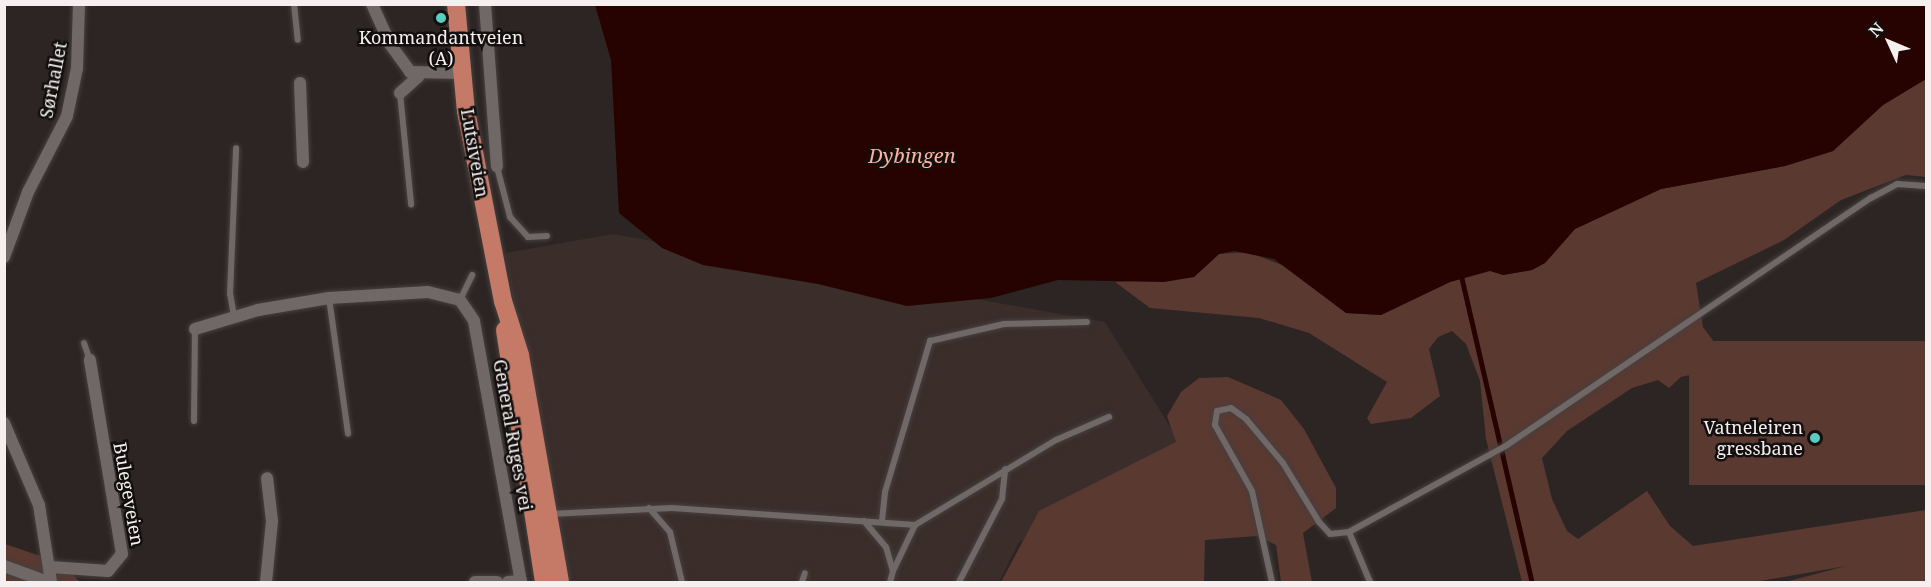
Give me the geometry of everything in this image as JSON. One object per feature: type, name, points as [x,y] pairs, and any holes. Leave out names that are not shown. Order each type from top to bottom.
[{"type":"main road","name":"Lutsiveien","points":[[456,4],[462,73],[503,301],[512,401],[560,582]]},
{"type":"main road","name":"Lutsiveien","points":[[541,515],[544,582]]},
{"type":"street","name":"Sørhallet","points":[[4,257],[28,192],[67,116],[77,68],[79,4]]},
{"type":"street","points":[[372,4],[390,44],[419,76]]},
{"type":"street","points":[[485,4],[497,167]]},
{"type":"street","points":[[400,93],[419,76],[462,73]]},
{"type":"street","points":[[300,83],[303,162]]},
{"type":"street","points":[[195,329],[234,316],[330,298],[428,292],[460,300]]},
{"type":"street","name":"General Ruges vei","points":[[460,300],[474,321],[517,582]]},
{"type":"street","name":"Bulegeveien","points":[[50,567],[108,571],[122,554],[90,360]]},
{"type":"street","points":[[4,423],[39,505],[50,567],[50,582],[4,566]]},
{"type":"street","points":[[266,582],[272,520],[267,478]]},
{"type":"street","points":[[475,582],[497,582]]},
{"type":"lane","points":[[294,4],[298,40]]},
{"type":"lane","points":[[400,93],[411,204]]},
{"type":"lane","points":[[234,316],[230,294],[236,148]]},
{"type":"lane","points":[[497,167],[510,217],[528,237],[548,236]]},
{"type":"lane","points":[[1272,582],[1252,491],[1215,425],[1217,411],[1231,408],[1246,419],[1284,463],[1330,534],[1349,532],[1507,445],[1871,198],[1896,184],[1926,186]]},
{"type":"lane","points":[[460,300],[472,275]]},
{"type":"lane","points":[[330,298],[348,434]]},
{"type":"lane","points":[[882,521],[885,492],[930,341],[1004,324],[1087,322]]},
{"type":"lane","points":[[194,421],[195,329]]},
{"type":"lane","points":[[84,343],[90,360]]},
{"type":"lane","points":[[890,582],[915,525],[1005,469],[1108,417]]},
{"type":"lane","points":[[959,582],[1002,499],[1005,469]]},
{"type":"lane","points":[[541,515],[649,508],[882,521],[915,525]]},
{"type":"lane","points":[[649,508],[670,532],[682,582]]},
{"type":"lane","points":[[864,520],[886,547],[893,571]]},
{"type":"lane","points":[[1349,532],[1370,582]]},
{"type":"lane","points":[[802,582],[805,573]]},
{"type":"shaded area","points":[[1926,79],[1926,177],[1906,175],[1841,200],[1784,240],[1696,283],[1703,327],[1732,366],[1681,377],[1669,388],[1658,380],[1632,388],[1567,431],[1542,458],[1552,499],[1567,531],[1578,539],[1647,491],[1670,526],[1693,546],[1926,510],[1926,582],[1785,582],[1846,566],[1755,582],[1522,582],[1486,439],[1480,381],[1466,344],[1452,331],[1438,337],[1429,349],[1440,396],[1411,418],[1371,424],[1367,418],[1387,382],[1309,333],[1259,318],[1150,308],[1115,282],[1194,277],[1219,254],[1248,252],[1287,267],[1346,313],[1381,315],[1450,282],[1490,270],[1503,275],[1532,270],[1545,263],[1575,229],[1661,189],[1785,166],[1833,151],[1883,105]]},
{"type":"shaded area","points":[[613,234],[1105,322],[1187,454],[1019,542],[999,582],[563,582],[505,253]]},
{"type":"shaded area","name":"Vatneleiren gressbane","points":[[1689,341],[1926,341],[1926,485],[1689,485]]},
{"type":"shaded area","points":[[1228,377],[1281,400],[1304,429],[1336,488],[1336,508],[1303,533],[1312,582],[1281,582],[1276,545],[1257,536],[1205,540],[1204,582],[1001,582],[1039,511],[1176,442],[1167,416],[1181,392],[1199,378]]},
{"type":"shaded area","points":[[5,544],[61,563],[80,582],[5,582]]},
{"type":"water","name":"Dybingen","points":[[595,5],[1926,5],[1926,79],[1883,105],[1833,151],[1785,166],[1661,189],[1575,229],[1545,263],[1532,270],[1503,275],[1490,271],[1450,282],[1381,315],[1346,313],[1274,259],[1234,251],[1219,254],[1194,277],[1164,282],[1058,280],[991,298],[907,306],[818,284],[703,265],[662,248],[619,213],[611,60]]},
{"type":"waterway","points":[[1461,274],[1532,582]]},
{"type":"place","name":"Kommandantveien (A)","points":[[441,18]]},
{"type":"place","name":"Vatneleiren gressbane","points":[[1815,438]]}]
